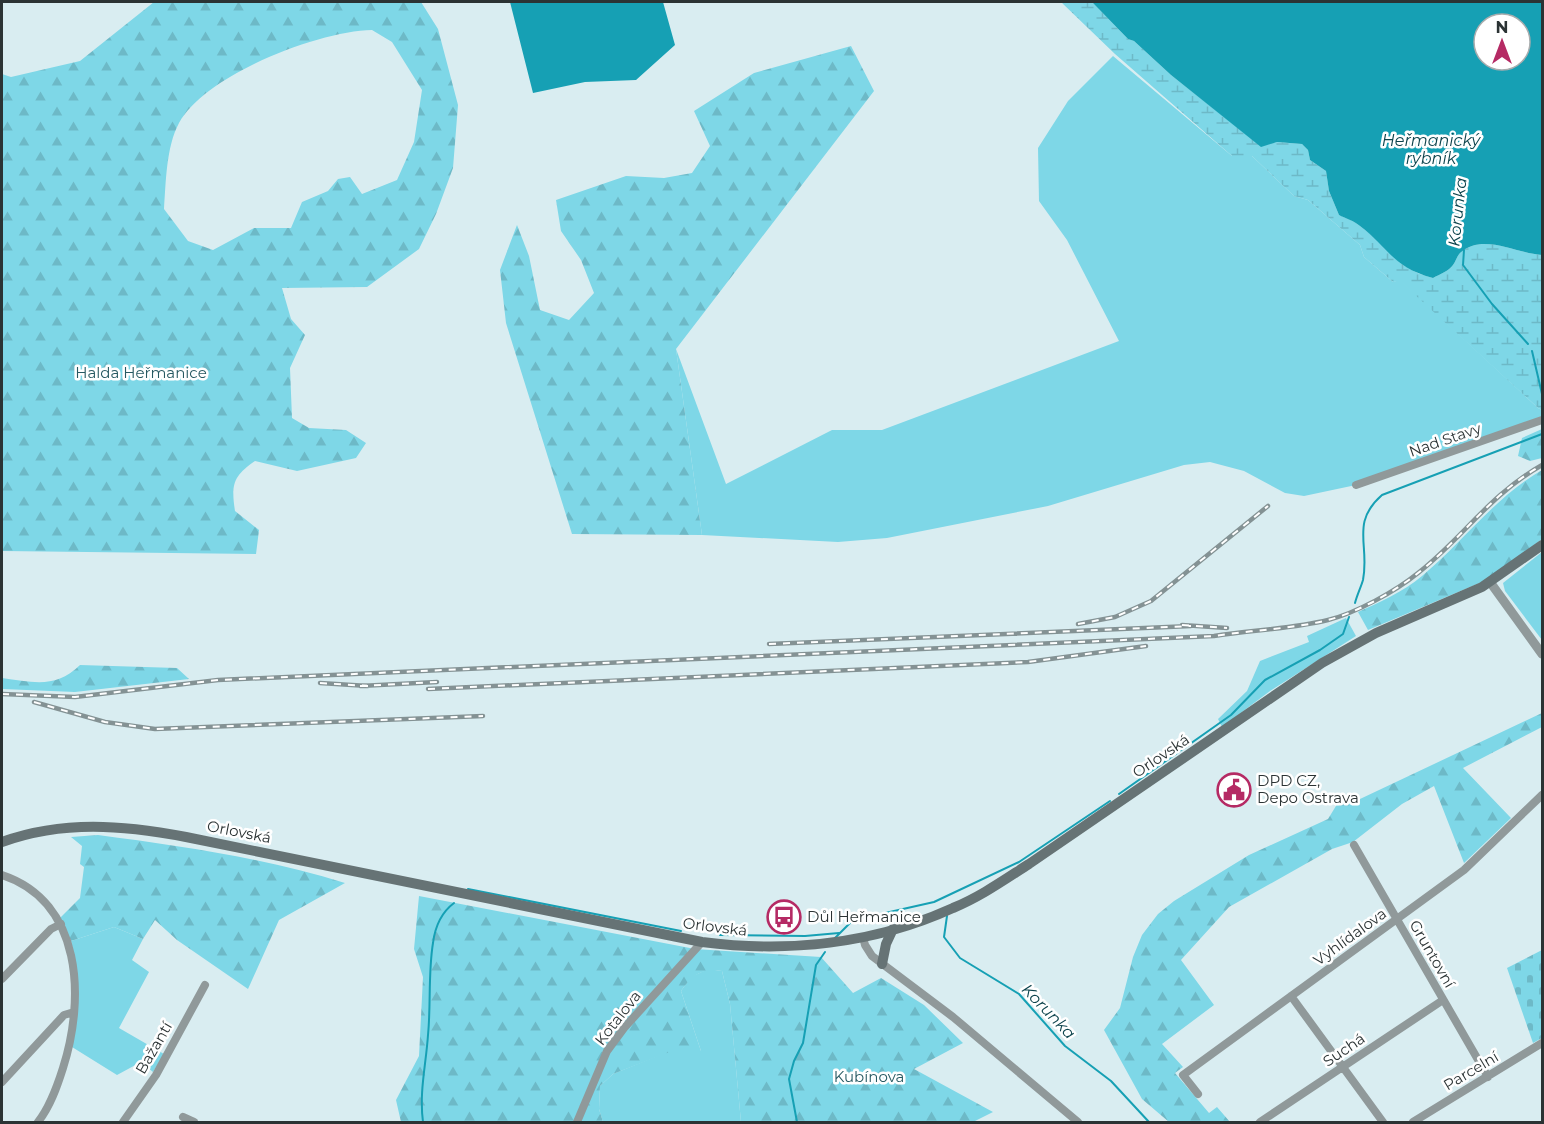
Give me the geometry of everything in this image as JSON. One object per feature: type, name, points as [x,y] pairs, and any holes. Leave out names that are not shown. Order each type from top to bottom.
[{"type":"main road","name":"Orlovská","points":[[2,842],[50,829],[103,826],[135,828],[702,942],[788,947],[826,944],[863,937],[937,915],[994,887],[1322,663],[1376,633],[1490,582],[1542,545]]},
{"type":"main road","points":[[882,963],[892,929]]},
{"type":"street","name":"Nad Stavy","points":[[1356,485],[1542,420]]},
{"type":"street","points":[[1490,582],[1542,654]]},
{"type":"street","name":"Vyhlídalova","points":[[1198,1094],[1183,1075],[1464,870],[1542,795]]},
{"type":"street","name":"Gruntovní","points":[[1354,845],[1488,1077]]},
{"type":"street","points":[[2,875],[22,884],[41,897],[61,924],[74,964],[74,1012],[69,1047],[57,1086],[38,1122]]},
{"type":"street","points":[[2,979],[51,929],[61,924]]},
{"type":"street","points":[[863,937],[868,951],[953,1017],[1078,1122]]},
{"type":"street","name":"Kotalova","points":[[577,1122],[607,1051],[638,1012],[702,942]]},
{"type":"street","name":"Bažantí","points":[[123,1122],[156,1075],[205,985]]},
{"type":"street","points":[[1291,996],[1383,1122]]},
{"type":"street","name":"Suchá","points":[[1260,1122],[1443,1000]]},
{"type":"street","points":[[2,1082],[64,1015],[74,1012]]},
{"type":"street","name":"Parcelní","points":[[1413,1122],[1542,1043]]},
{"type":"street","points":[[183,1117],[194,1122]]},
{"type":"green space","name":"Halda Heřmanice","points":[[154,2],[421,2],[438,29],[458,105],[453,168],[436,214],[419,249],[367,287],[282,288],[291,319],[305,335],[290,368],[292,418],[309,428],[346,430],[366,443],[356,458],[297,471],[255,461],[242,471],[235,482],[233,494],[235,511],[259,530],[256,554],[2,551],[2,74],[11,77],[80,61]],"holes":[[[372,30],[392,42],[422,90],[414,142],[397,180],[362,194],[350,177],[338,179],[328,191],[302,202],[291,228],[254,228],[213,250],[188,241],[164,209],[171,143],[179,123],[193,105],[213,88],[238,72],[266,58],[323,38]]]},
{"type":"green space","points":[[1061,2],[1092,2],[1128,39],[1134,41],[1171,75],[1261,146],[1277,142],[1302,144],[1308,150],[1310,160],[1326,171],[1329,191],[1339,215],[1358,224],[1409,269],[1433,278],[1447,271],[1460,253],[1479,244],[1542,255],[1542,410],[1400,281],[1393,282],[1364,257],[1360,245],[1308,200],[1294,196],[1252,156],[1232,156],[1115,54]]},
{"type":"green space","points":[[851,46],[874,91],[676,349],[702,535],[572,534],[506,323],[500,270],[517,225],[529,256],[540,310],[569,320],[594,293],[581,260],[561,231],[556,200],[626,176],[664,178],[692,173],[710,146],[694,111],[754,73]]},
{"type":"green space","points":[[1113,56],[1232,156],[1252,156],[1294,196],[1308,200],[1360,245],[1364,257],[1393,282],[1400,280],[1542,410],[1542,420],[1356,485],[1304,496],[1285,493],[1244,471],[1210,462],[1184,465],[1048,506],[887,538],[838,542],[702,535],[676,349],[726,484],[832,430],[882,430],[1119,341],[1067,240],[1039,201],[1038,148],[1068,101]]},
{"type":"green space","points":[[1542,429],[1542,458],[1530,461],[1518,456],[1522,438]]},
{"type":"green space","points":[[1542,470],[1542,539],[1489,579],[1368,630],[1358,612],[1415,582],[1509,493]]},
{"type":"green space","points":[[1542,552],[1542,640],[1505,591],[1503,583]]},
{"type":"green space","points":[[1346,618],[1356,636],[1270,691],[1222,727],[1218,719],[1247,691],[1260,661],[1309,642],[1307,636]]},
{"type":"green space","points":[[80,665],[177,668],[189,679],[75,692],[2,689],[2,678],[34,682],[53,681],[71,673]]},
{"type":"green space","points":[[1542,713],[1542,727],[1463,768],[1511,818],[1464,863],[1434,786],[1402,804],[1353,842],[1332,849],[1229,907],[1181,960],[1214,1005],[1162,1044],[1183,1067],[1175,1073],[1209,1113],[1217,1107],[1230,1122],[1169,1122],[1142,1099],[1104,1030],[1120,1008],[1133,957],[1142,935],[1158,914],[1174,901],[1249,855],[1328,819],[1339,801],[1360,799]]},
{"type":"green space","points":[[98,835],[192,848],[254,860],[345,883],[279,920],[248,989],[177,940],[155,920],[143,939],[114,927],[71,941],[60,918],[80,898],[84,867],[80,864],[82,846],[71,837]]},
{"type":"green space","name":"Kubínova","points":[[419,896],[695,949],[821,957],[853,993],[881,978],[924,1005],[963,1043],[914,1069],[993,1112],[973,1122],[741,1122],[730,1004],[722,971],[715,970],[698,974],[681,991],[701,1051],[672,1051],[613,1074],[600,1086],[599,1109],[603,1122],[401,1122],[396,1100],[419,1056],[423,977],[414,949]]},
{"type":"green space","points":[[114,927],[143,939],[132,960],[149,972],[119,1028],[164,1054],[153,1072],[141,1062],[117,1075],[72,1047],[76,981],[71,941]]},
{"type":"green space","points":[[1542,950],[1542,1038],[1533,1043],[1507,968]]},
{"type":"green space","points":[[708,969],[722,971],[730,1004],[741,1122],[603,1122],[599,1109],[600,1086],[613,1074],[672,1050],[701,1051],[681,991],[691,977]]},
{"type":"water","points":[[510,2],[663,2],[675,45],[636,80],[585,82],[533,93]]},
{"type":"water","name":"Heřmanický rybník","points":[[1092,2],[1542,2],[1542,255],[1479,244],[1460,253],[1447,271],[1433,278],[1419,274],[1400,263],[1360,226],[1339,215],[1329,191],[1326,171],[1310,160],[1308,150],[1302,144],[1277,142],[1261,147],[1171,75],[1134,41],[1128,39]]},
{"type":"waterway","name":"Korunka","points":[[1464,250],[1463,265],[1492,304],[1528,344]]},
{"type":"waterway","name":"Korunka","points":[[1532,351],[1542,394]]},
{"type":"waterway","name":"Korunka","points":[[1355,603],[1365,567],[1364,525],[1372,505],[1382,495],[1542,434]]},
{"type":"waterway","name":"Korunka","points":[[1119,794],[1231,715],[1265,680],[1320,650],[1343,634],[1349,617]]},
{"type":"waterway","name":"Korunka","points":[[863,918],[934,902],[1019,862],[1110,801]]},
{"type":"waterway","points":[[468,889],[681,931]]},
{"type":"waterway","points":[[423,1122],[422,1089],[429,1024],[433,943],[440,920],[454,903]]},
{"type":"waterway","name":"Korunka","points":[[947,916],[944,937],[960,958],[1019,994],[1065,1046],[1111,1081],[1149,1122]]},
{"type":"waterway","points":[[835,938],[852,921]]},
{"type":"waterway","points":[[720,935],[805,936],[839,933]]},
{"type":"waterway","points":[[797,1122],[789,1079],[794,1061],[803,1043],[816,965],[825,952]]},
{"type":"railway","points":[[2,694],[75,697],[218,680],[1214,636],[1300,625],[1328,620],[1351,612],[1399,587],[1434,559],[1506,490],[1542,465]]},
{"type":"railway","points":[[1078,624],[1115,617],[1151,601],[1268,506]]},
{"type":"railway","points":[[1182,625],[1227,628]]},
{"type":"railway","points":[[769,644],[1191,626]]},
{"type":"railway","points":[[428,689],[1028,662],[1146,646]]},
{"type":"railway","points":[[360,686],[437,682]]},
{"type":"railway","points":[[320,683],[368,686]]},
{"type":"railway","points":[[34,702],[105,722],[155,729],[483,716]]},
{"type":"place","name":"DPD CZ, Depo Ostrava","points":[[1234,790]]},
{"type":"place","name":"Důl Heřmanice","points":[[784,917]]}]
